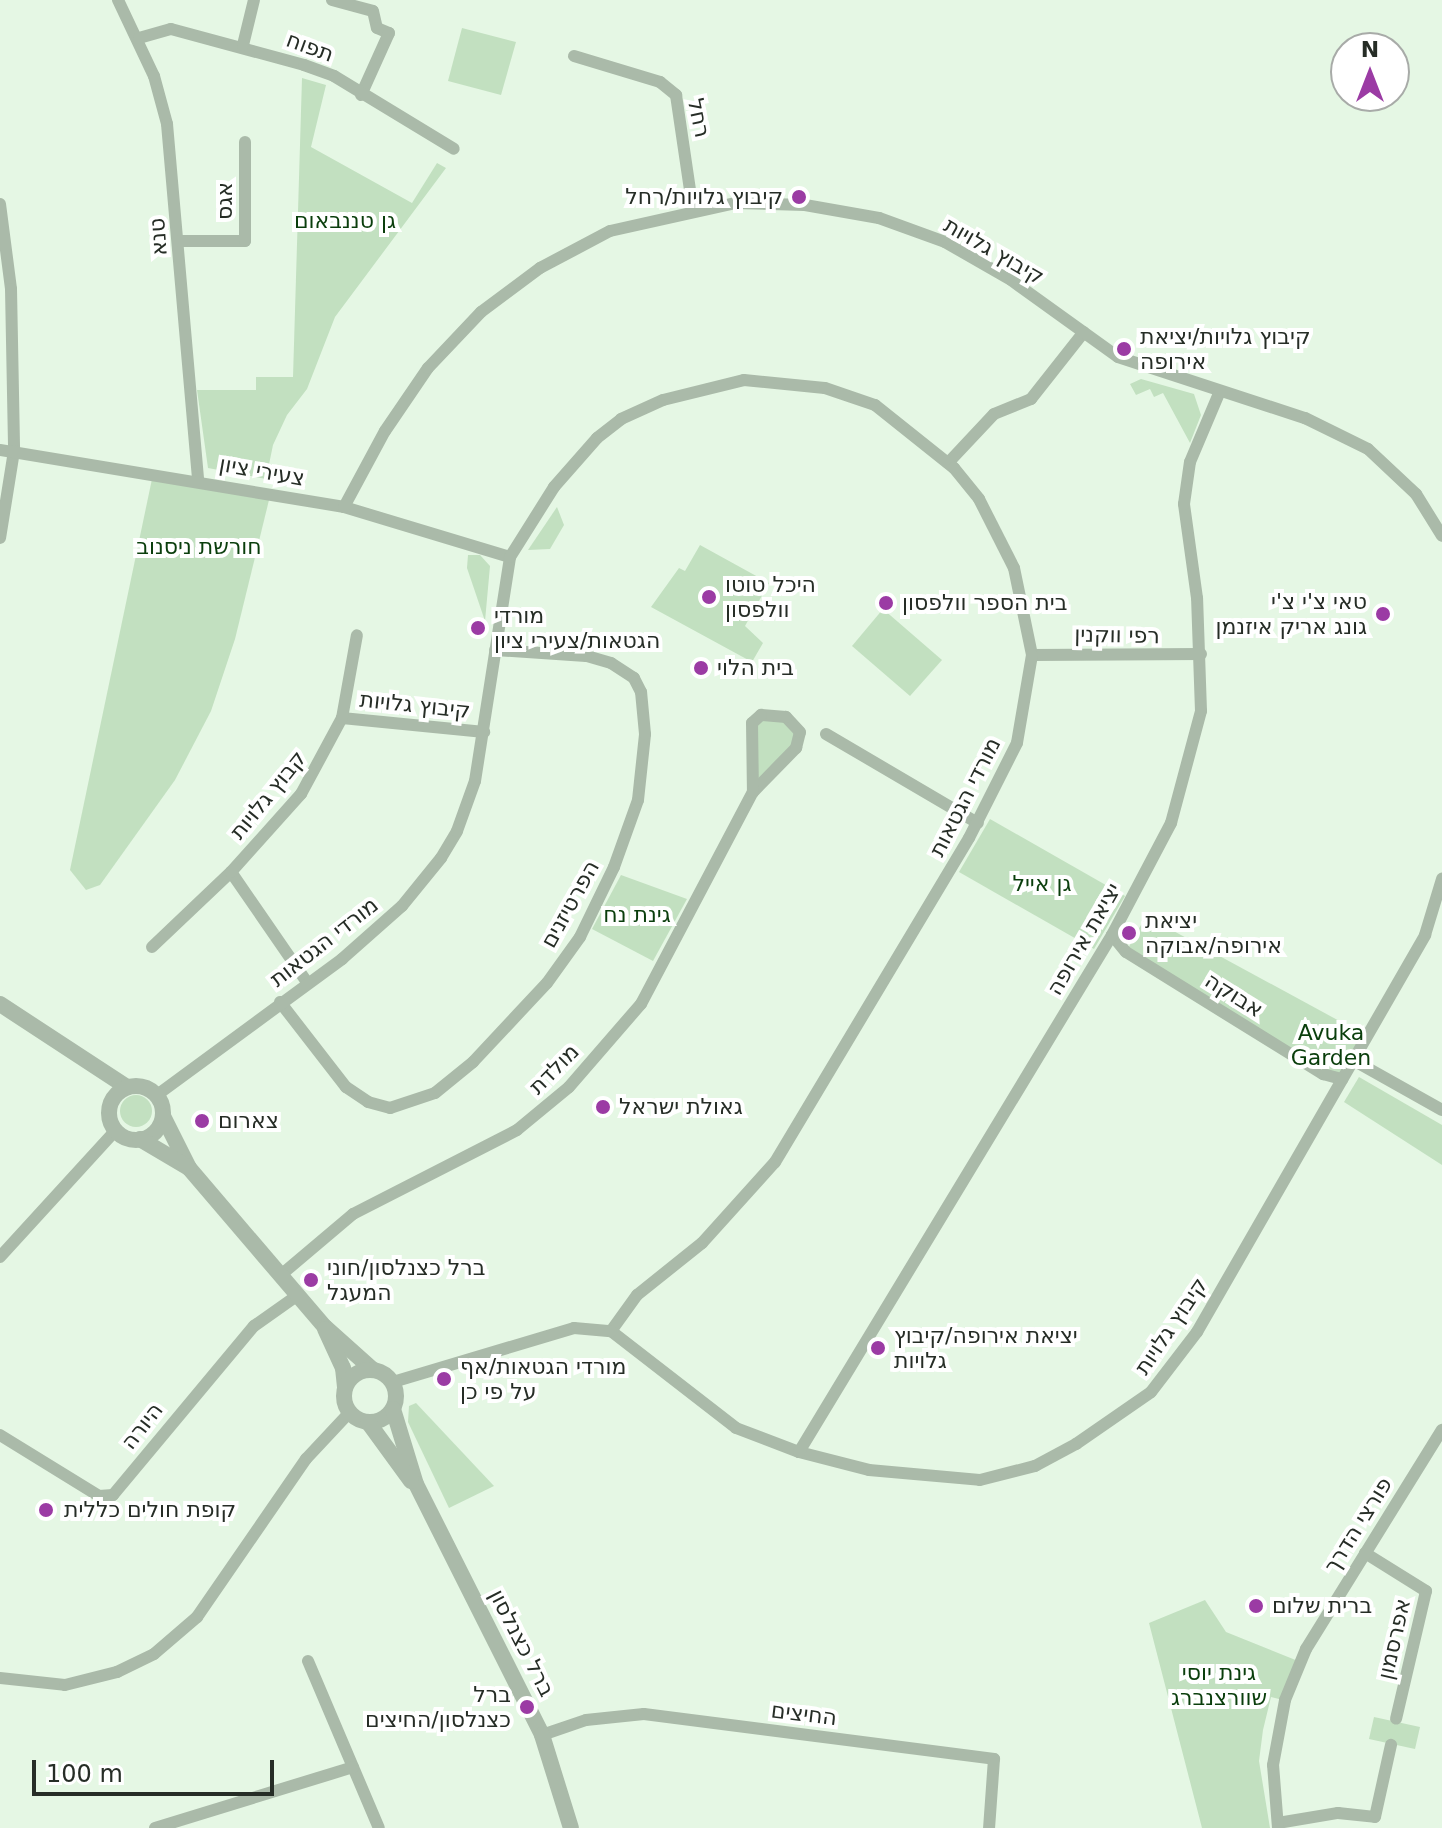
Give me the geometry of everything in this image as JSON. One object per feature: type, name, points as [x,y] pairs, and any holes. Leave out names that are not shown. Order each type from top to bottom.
[{"type":"street","name":"טנא","points":[[118,0],[139,38],[167,124],[198,480]]},
{"type":"street","points":[[243,45],[254,0]]},
{"type":"street","points":[[332,0],[374,18],[389,33],[361,95]]},
{"type":"street","name":"תפוח","points":[[139,38],[171,29],[243,45],[334,76],[454,149]]},
{"type":"street","name":"רחל","points":[[574,56],[660,82],[676,95],[693,210]]},
{"type":"street","name":"אגס","points":[[178,241],[245,241],[245,142]]},
{"type":"street","name":"קיבוץ גלויות","points":[[344,507],[385,431],[428,368],[481,312],[540,268],[610,231],[735,203],[805,205],[879,218],[945,242],[1011,280],[1118,357],[1305,418],[1368,449],[1416,494],[1442,536]]},
{"type":"street","points":[[0,538],[14,451],[11,289],[1,210]]},
{"type":"street","points":[[948,463],[994,414],[1031,399],[1084,332]]},
{"type":"street","name":"מורדי הגטאות","points":[[157,1095],[342,959],[402,906],[441,858],[471,793],[484,732],[510,557],[554,487],[597,438],[630,415],[698,388],[744,380],[825,388],[875,405],[948,463],[979,499],[1014,568],[1032,655],[1017,743],[978,823],[775,1162],[702,1243],[637,1295],[611,1331]]},
{"type":"street","name":"יציאת אירופה","points":[[799,1452],[1112,935],[1171,823],[1201,711],[1201,654],[1184,504],[1190,462],[1220,391]]},
{"type":"street","name":"צעירי ציון","points":[[0,450],[198,480],[344,507],[510,557]]},
{"type":"street","name":"קבוץ גלויות","points":[[152,947],[231,872],[301,794],[342,718],[357,635]]},
{"type":"street","name":"הפרטיזנים","points":[[280,1002],[346,1087],[368,1102],[402,1105],[435,1093],[473,1062],[547,983],[580,937],[614,867],[638,800],[645,734],[641,692],[634,678],[611,663],[586,656],[495,650]]},
{"type":"street","name":"רפי ווקנין","points":[[1032,655],[1201,654]]},
{"type":"street","name":"מולדת","points":[[282,1274],[353,1214],[494,1144],[569,1087],[641,1004],[753,792],[796,748],[800,732],[786,717],[761,715],[752,723],[753,792]]},
{"type":"street","name":"קיבוץ גלויות","points":[[342,718],[484,732]]},
{"type":"street","points":[[826,734],[978,823]]},
{"type":"street","points":[[231,872],[307,982]]},
{"type":"street","name":"קיבוץ גלויות","points":[[611,1331],[736,1428],[799,1452],[906,1476],[980,1480],[1035,1466],[1111,1422],[1151,1392],[1197,1332],[1425,935],[1442,879]]},
{"type":"street","name":"אבוקה","points":[[1112,935],[1138,960],[1323,1074],[1342,1079]]},
{"type":"street","points":[[0,1004],[7,1018],[127,1087],[143,1086],[157,1095],[163,1116],[189,1168],[325,1327],[372,1369],[393,1382],[574,1328],[611,1331]]},
{"type":"street","points":[[72,1054],[104,1089],[116,1130]]},
{"type":"street","points":[[1353,1060],[1442,1110]]},
{"type":"street","points":[[110,1105],[127,1087]]},
{"type":"street","points":[[140,1139],[153,1134],[163,1116]]},
{"type":"street","points":[[116,1130],[140,1139],[189,1168]]},
{"type":"street","points":[[0,1257],[116,1130]]},
{"type":"street","name":"היורה","points":[[0,1435],[99,1496],[113,1495],[254,1326],[298,1295]]},
{"type":"street","points":[[0,1678],[65,1685],[117,1672],[154,1654],[197,1617],[306,1459],[350,1412],[343,1368],[325,1327]]},
{"type":"street","points":[[345,1387],[356,1373],[372,1369]]},
{"type":"street","name":"ברל כצנלסון","points":[[393,1382],[393,1409],[416,1484],[542,1735],[571,1828]]},
{"type":"street","points":[[368,1422],[383,1419],[393,1409]]},
{"type":"street","name":"ברל כצנלסון","points":[[350,1412],[368,1422],[416,1484]]},
{"type":"street","name":"פורצי הדרך","points":[[1278,1826],[1273,1765],[1285,1700],[1310,1640],[1442,1430]]},
{"type":"street","name":"אפרסמון","points":[[1365,1553],[1426,1591],[1396,1719]]},
{"type":"street","points":[[308,1661],[379,1828]]},
{"type":"street","name":"החיצים","points":[[542,1735],[586,1720],[644,1714],[994,1759],[989,1828]]},
{"type":"street","points":[[1278,1826],[1338,1813],[1375,1817],[1391,1745]]},
{"type":"street","points":[[155,1828],[353,1767]]},
{"type":"green space","points":[[462,28],[516,42],[501,95],[448,81]]},
{"type":"green space","name":"גן טננבאום","points":[[302,78],[326,85],[311,147],[412,203],[437,163],[446,168],[335,317],[307,389],[287,415],[273,445],[266,479],[208,468],[197,390],[256,390],[256,377],[293,377]]},
{"type":"green space","points":[[1141,379],[1194,394],[1201,415],[1190,443],[1163,393],[1154,397],[1150,389],[1136,395],[1130,384]]},
{"type":"green space","name":"חורשת ניסנוב","points":[[152,479],[269,500],[235,639],[211,711],[175,780],[100,885],[86,890],[70,870]]},
{"type":"green space","points":[[557,507],[564,525],[550,549],[528,550]]},
{"type":"green space","name":"היכל טוטו וולפסון","points":[[700,545],[769,583],[745,626],[763,643],[752,662],[651,607],[679,568],[685,571]]},
{"type":"green space","points":[[468,555],[480,555],[490,566],[485,621],[467,568]]},
{"type":"green space","points":[[883,609],[942,660],[910,696],[852,646]]},
{"type":"green space","points":[[761,715],[794,724],[796,748],[753,792],[750,746]]},
{"type":"green space","name":"גן אייל","points":[[990,819],[1125,896],[1094,949],[959,872]]},
{"type":"green space","name":"גינת נח","points":[[621,875],[687,899],[653,961],[592,929]]},
{"type":"green space","name":"Avuka Garden","points":[[1146,916],[1367,1036],[1342,1079],[1126,952]]},
{"type":"green space","points":[[1359,1077],[1442,1125],[1442,1165],[1344,1102]]},
{"type":"green space","points":[[136,1095],[147,1100],[152,1111],[147,1122],[136,1127],[125,1122],[120,1111],[125,1100]]},
{"type":"green space","points":[[416,1403],[494,1486],[449,1508],[408,1422],[409,1406]]},
{"type":"green space","name":"גינת יוסי שוורצנברג","points":[[1205,1600],[1226,1632],[1298,1661],[1283,1700],[1271,1697],[1263,1730],[1259,1761],[1270,1828],[1202,1828],[1149,1623]]},
{"type":"green space","points":[[1374,1717],[1420,1727],[1415,1749],[1369,1739]]},
{"type":"place","name":"קיבוץ גלויות/רחל","points":[[799,197]]},
{"type":"place","name":"קיבוץ גלויות/יציאת אירופה","points":[[1124,349]]},
{"type":"place","name":"היכל טוטו וולפסון","points":[[709,597]]},
{"type":"place","name":"בית הספר וולפסון","points":[[886,603]]},
{"type":"place","name":"טאי צ'י צ'י גונג אריק איזנמן","points":[[1383,614]]},
{"type":"place","name":"מורדי הגטאות/צעירי ציון","points":[[478,628]]},
{"type":"place","name":"בית הלוי","points":[[701,668]]},
{"type":"place","name":"יציאת אירופה/אבוקה","points":[[1129,933]]},
{"type":"place","name":"גאולת ישראל","points":[[603,1107]]},
{"type":"place","name":"צארום","points":[[202,1121]]},
{"type":"place","name":"ברל כצנלסון/חוני המעגל","points":[[311,1280]]},
{"type":"place","name":"יציאת אירופה/קיבוץ גלויות","points":[[878,1348]]},
{"type":"place","name":"מורדי הגטאות/אף על פי כן","points":[[444,1379]]},
{"type":"place","name":"קופת חולים כללית","points":[[46,1510]]},
{"type":"place","name":"ברית שלום","points":[[1256,1606]]},
{"type":"place","name":"ברל כצנלסון/החיצים","points":[[527,1707]]}]
